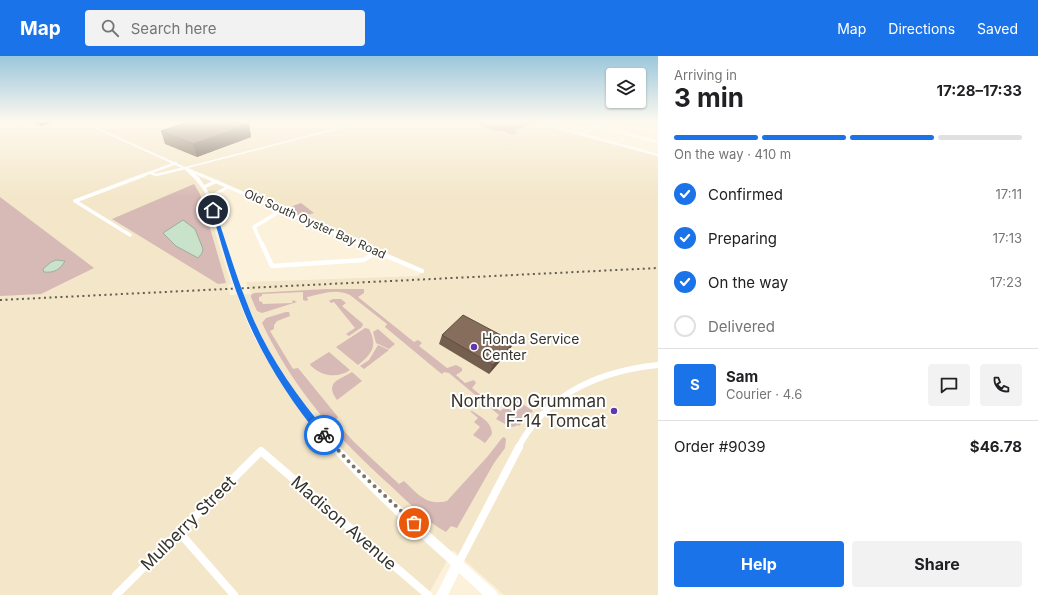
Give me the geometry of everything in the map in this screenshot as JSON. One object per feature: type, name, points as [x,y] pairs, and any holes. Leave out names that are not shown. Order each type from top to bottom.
[{"type":"main road","points":[[138,147],[186,168],[204,187],[209,197],[246,311],[269,356],[307,414],[351,464],[492,595]]},
{"type":"main road","points":[[186,168],[267,147]]},
{"type":"main road","points":[[204,187],[217,181]]},
{"type":"main road","points":[[209,197],[229,186]]},
{"type":"main road","points":[[442,595],[458,564]]},
{"type":"street","points":[[632,147],[658,154]]},
{"type":"street","points":[[130,235],[75,201],[176,164]]},
{"type":"street","points":[[151,173],[156,175],[186,168]]},
{"type":"street","name":"Old South Oyster Bay Road","points":[[186,168],[422,271]]},
{"type":"street","points":[[282,210],[256,224],[254,228],[272,266],[364,260],[377,252]]},
{"type":"street","points":[[458,564],[521,443],[534,423],[551,405],[572,390],[598,378],[620,370],[658,365]]},
{"type":"street","name":"Mulberry Street","points":[[116,595],[261,451]]},
{"type":"street","name":"Madison Avenue","points":[[261,451],[428,595]]},
{"type":"street","points":[[179,532],[234,595]]},
{"type":"shaded area","points":[[0,147],[625,147],[658,156],[658,595],[504,595],[453,550],[428,595],[0,595]],"holes":[[[230,188],[422,272],[418,276],[246,282],[251,294],[230,295],[228,285],[231,284],[205,199]]]},
{"type":"shaded area","points":[[194,184],[200,194],[226,283],[218,284],[112,219]]},
{"type":"shaded area","points":[[0,197],[94,268],[41,294],[0,296]]},
{"type":"shaded area","points":[[301,203],[314,213],[299,217],[282,210]]},
{"type":"shaded area","points":[[183,220],[195,229],[203,249],[198,258],[176,246],[163,233]]},
{"type":"shaded area","points":[[56,260],[65,261],[61,267],[56,270],[44,272],[43,269],[51,262]]},
{"type":"shaded area","points":[[326,289],[364,289],[364,293],[358,297],[414,342],[418,340],[422,343],[419,346],[447,368],[456,365],[462,368],[462,371],[456,375],[465,383],[474,380],[476,383],[472,388],[500,411],[506,407],[515,413],[522,406],[515,401],[515,399],[533,411],[519,426],[513,427],[496,419],[499,415],[449,373],[444,372],[442,374],[438,371],[385,327],[387,324],[350,295],[339,292],[328,292],[307,297],[308,300],[306,301],[303,300],[303,292],[262,294],[262,296],[259,297],[259,301],[263,304],[292,303],[293,300],[297,302],[262,313],[257,311],[251,297],[254,293]]},
{"type":"shaded area","points":[[333,299],[341,299],[346,303],[342,306],[363,324],[362,327],[349,336],[346,334],[355,328],[334,302],[331,303],[329,301]]},
{"type":"shaded area","points":[[289,312],[290,316],[277,321],[274,325],[274,329],[270,331],[293,369],[298,368],[338,417],[335,421],[354,442],[399,484],[404,481],[423,498],[433,502],[447,501],[488,456],[502,438],[504,437],[506,439],[505,448],[494,463],[457,528],[451,526],[446,532],[411,505],[353,450],[335,431],[303,392],[288,371],[262,323],[266,318]]},
{"type":"shaded area","points":[[365,328],[369,329],[372,335],[373,345],[367,357],[358,365],[336,347]]},
{"type":"shaded area","points":[[378,329],[395,344],[389,349],[376,343],[373,332]]},
{"type":"shaded area","points":[[378,345],[389,350],[364,369],[360,366],[369,360]]},
{"type":"shaded area","points":[[329,352],[350,370],[340,375],[330,375],[320,372],[311,366],[310,364]]},
{"type":"shaded area","points":[[352,372],[362,381],[337,400],[333,394],[333,385],[335,382]]},
{"type":"shaded area","points":[[470,411],[488,423],[492,430],[492,434],[485,443],[473,435],[480,427],[474,422],[478,418]]},
{"type":"building","name":"Honda Service Center","points":[[463,315],[514,342],[493,365],[442,335]]},
{"type":"railway","points":[[0,300],[658,268]]},
{"type":"way so far","points":[[324,435],[351,464],[414,523]]},
{"type":"place","name":"Honda Service Center","points":[[474,347]]},
{"type":"place","name":"Northrop Grumman F-14 Tomcat","points":[[614,411]]},
{"type":"route","points":[[213,210],[246,311],[259,338],[290,390],[324,435]]}]
